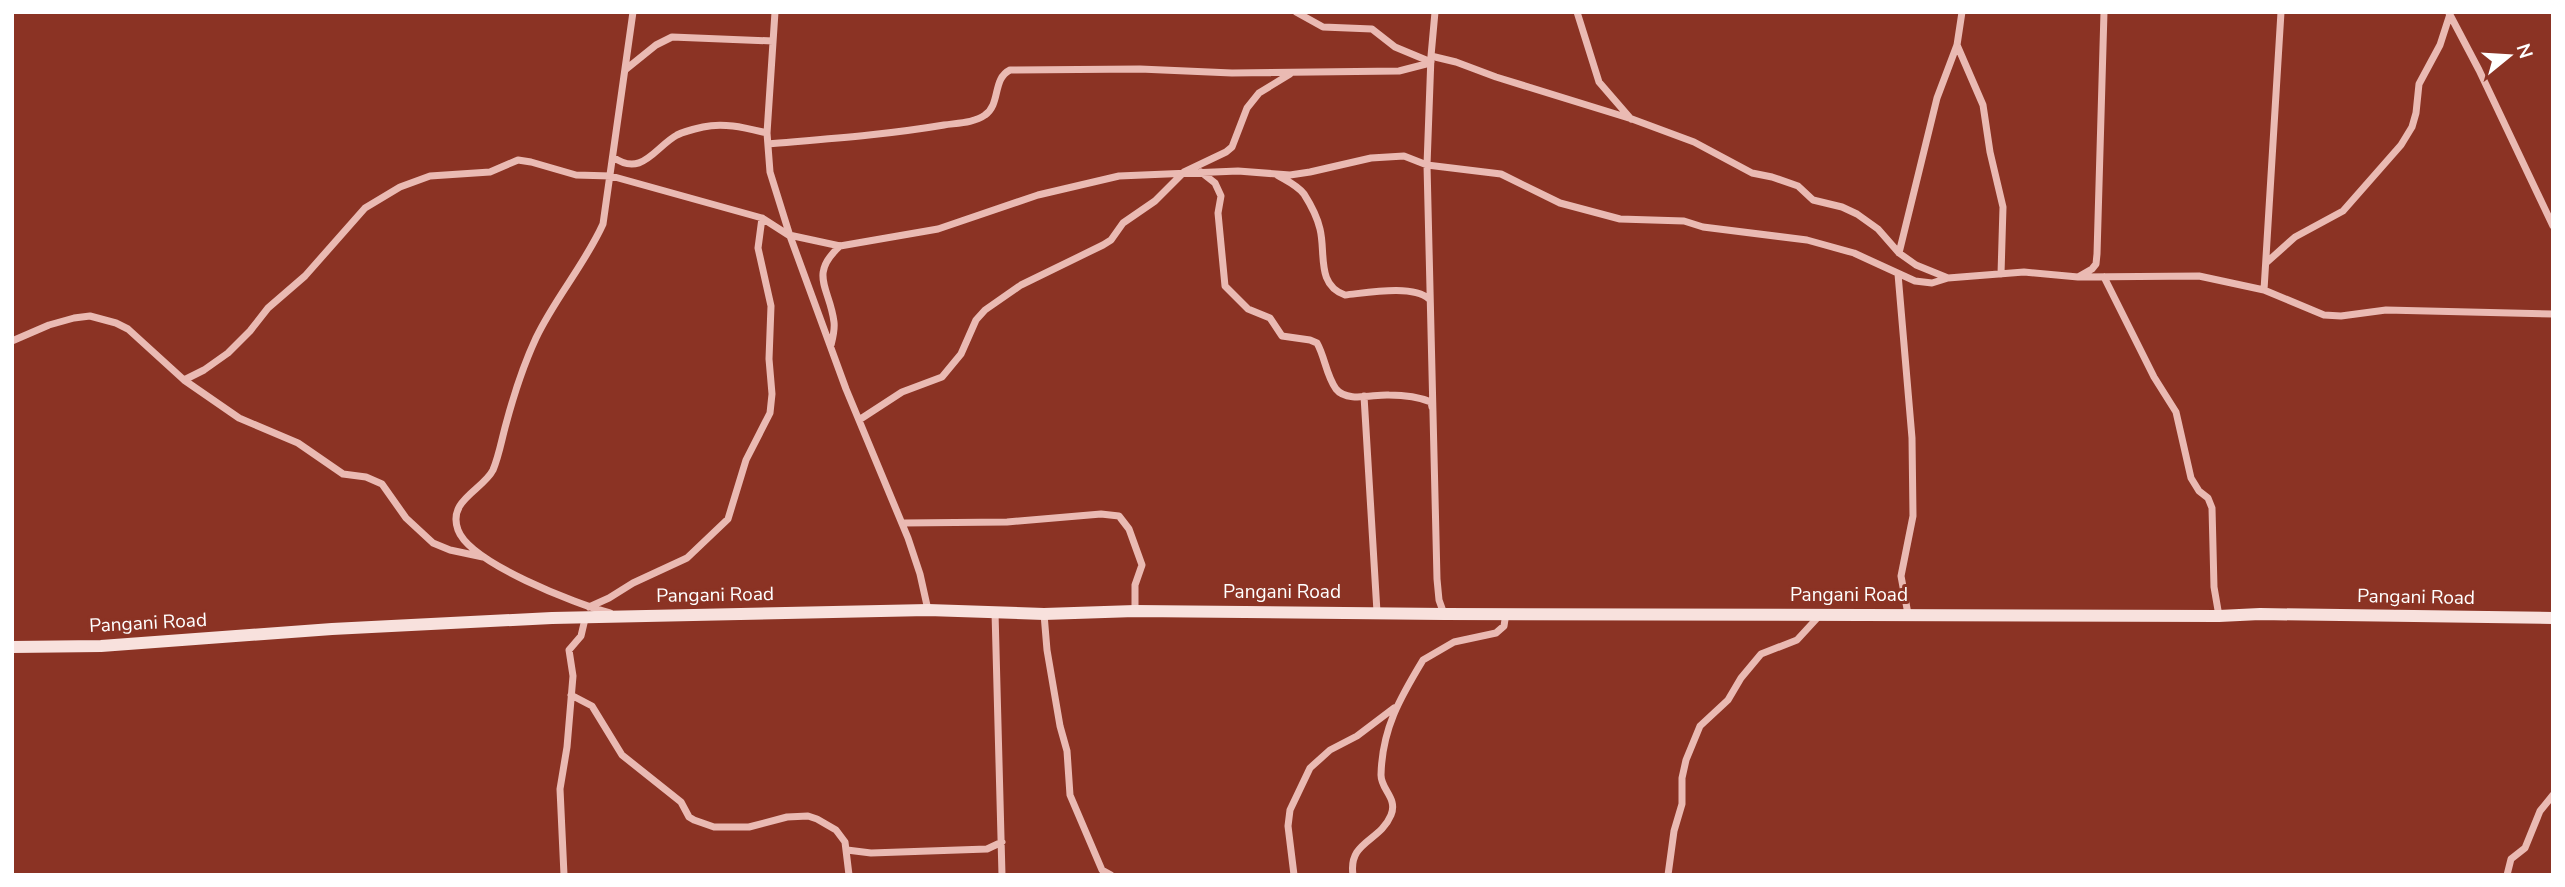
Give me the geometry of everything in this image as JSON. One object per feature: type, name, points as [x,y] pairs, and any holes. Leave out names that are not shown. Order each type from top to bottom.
[{"type":"main road","name":"Pangani Road","points":[[12,647],[101,646],[552,618],[587,613],[620,616],[928,610],[1044,614],[1135,611],[1444,614],[2260,614],[2553,618]]},
{"type":"street","points":[[587,613],[486,557],[463,539],[457,525],[460,506],[472,490],[491,473],[517,383],[535,340],[595,242],[603,224],[633,12]]},
{"type":"street","points":[[775,12],[767,133],[770,172],[831,346],[902,523],[920,574],[928,610]]},
{"type":"street","points":[[1296,12],[1323,27],[1372,29],[1395,47],[1430,60],[1456,62],[1694,142],[1752,173],[1798,187],[1813,200],[1842,207],[1857,214],[1878,229],[1899,253],[1916,265],[1948,278]]},
{"type":"street","points":[[1435,12],[1430,60],[1427,165],[1429,299],[1437,579],[1439,600],[1444,614]]},
{"type":"street","points":[[1577,12],[1599,82],[1632,120]]},
{"type":"street","points":[[2078,277],[2092,269],[2096,264],[2097,254],[2104,12]]},
{"type":"street","points":[[2264,290],[2281,12]]},
{"type":"street","points":[[2266,263],[2295,237],[2343,211],[2401,145],[2412,127],[2419,85],[2440,44],[2449,13]]},
{"type":"street","points":[[2449,13],[2553,226]]},
{"type":"street","points":[[1899,253],[1937,98],[1957,45],[1960,15]]},
{"type":"street","points":[[625,70],[656,45],[672,37],[773,41]]},
{"type":"street","points":[[1957,45],[1983,105],[1990,152],[2003,206],[2001,274]]},
{"type":"street","points":[[768,144],[916,130],[979,119],[991,109],[999,81],[1004,73],[1010,70],[1140,69],[1232,73],[1399,71],[1430,60]]},
{"type":"street","points":[[859,420],[902,392],[942,377],[961,354],[976,320],[985,310],[1021,285],[1103,246],[1124,223],[1155,201],[1184,172],[1226,152],[1235,140],[1247,108],[1259,93],[1294,72]]},
{"type":"street","points":[[613,158],[625,165],[632,165],[657,153],[676,136],[712,125],[767,133]]},
{"type":"street","points":[[184,380],[228,353],[250,331],[268,307],[304,276],[365,208],[400,187],[430,176],[490,172],[518,160],[576,175],[611,176],[762,218],[790,235],[840,246],[938,229],[996,207],[1132,174],[1238,171],[1276,175],[1310,172],[1387,156],[1404,156],[1427,165],[1501,174],[1560,203],[1620,219],[1684,221],[1807,240],[1854,253],[1915,281],[1932,283],[1948,278],[2024,272],[2078,277],[2199,276],[2264,290],[2324,315],[2342,316],[2386,310],[2553,314]]},
{"type":"street","points":[[1200,172],[1215,183],[1221,196],[1218,213],[1224,280],[1228,291],[1248,309],[1270,318],[1282,336],[1310,340],[1317,344],[1337,389],[1348,396],[1388,395],[1424,399],[1432,402],[1433,409]]},
{"type":"street","points":[[1276,175],[1297,186],[1314,211],[1320,230],[1325,275],[1336,292],[1345,295],[1411,292],[1424,294],[1429,299]]},
{"type":"street","points":[[564,875],[560,789],[567,747],[573,676],[569,650],[581,636],[587,613],[633,583],[687,558],[727,519],[746,460],[770,413],[771,306],[758,248],[762,218]]},
{"type":"street","points":[[831,346],[835,327],[821,275],[825,263],[840,246]]},
{"type":"street","points":[[1898,274],[1912,438],[1913,516],[1901,576],[1908,614]]},
{"type":"street","points":[[2104,277],[2154,377],[2176,412],[2191,478],[2199,491],[2208,498],[2212,508],[2214,587],[2218,616]]},
{"type":"street","points":[[12,341],[49,324],[82,317],[104,318],[128,329],[184,380],[239,418],[298,443],[343,474],[366,477],[382,484],[406,518],[433,543],[450,550],[486,557]]},
{"type":"street","points":[[1364,396],[1377,612]]},
{"type":"street","points":[[902,523],[1007,522],[1101,514],[1119,516],[1129,529],[1142,565],[1135,585],[1135,611]]},
{"type":"street","points":[[995,612],[1002,875]]},
{"type":"street","points":[[1353,875],[1351,863],[1354,854],[1380,831],[1391,816],[1392,798],[1381,777],[1389,724],[1395,707],[1423,660],[1461,640],[1496,633],[1504,626],[1506,613]]},
{"type":"street","points":[[1044,614],[1047,650],[1067,751],[1072,804],[1102,870],[1111,875]]},
{"type":"street","points":[[1668,875],[1674,831],[1682,804],[1682,778],[1700,726],[1728,700],[1760,654],[1797,640],[1820,615]]},
{"type":"street","points":[[571,695],[592,706],[622,755],[681,802],[689,817],[714,827],[749,827],[778,819],[808,816],[836,830],[845,842],[849,875]]},
{"type":"street","points":[[1294,875],[1288,826],[1290,810],[1310,768],[1329,750],[1357,736],[1395,707]]},
{"type":"street","points":[[2507,875],[2511,859],[2525,848],[2540,811],[2553,795]]},
{"type":"street","points":[[847,850],[872,853],[987,849],[1002,842]]}]
